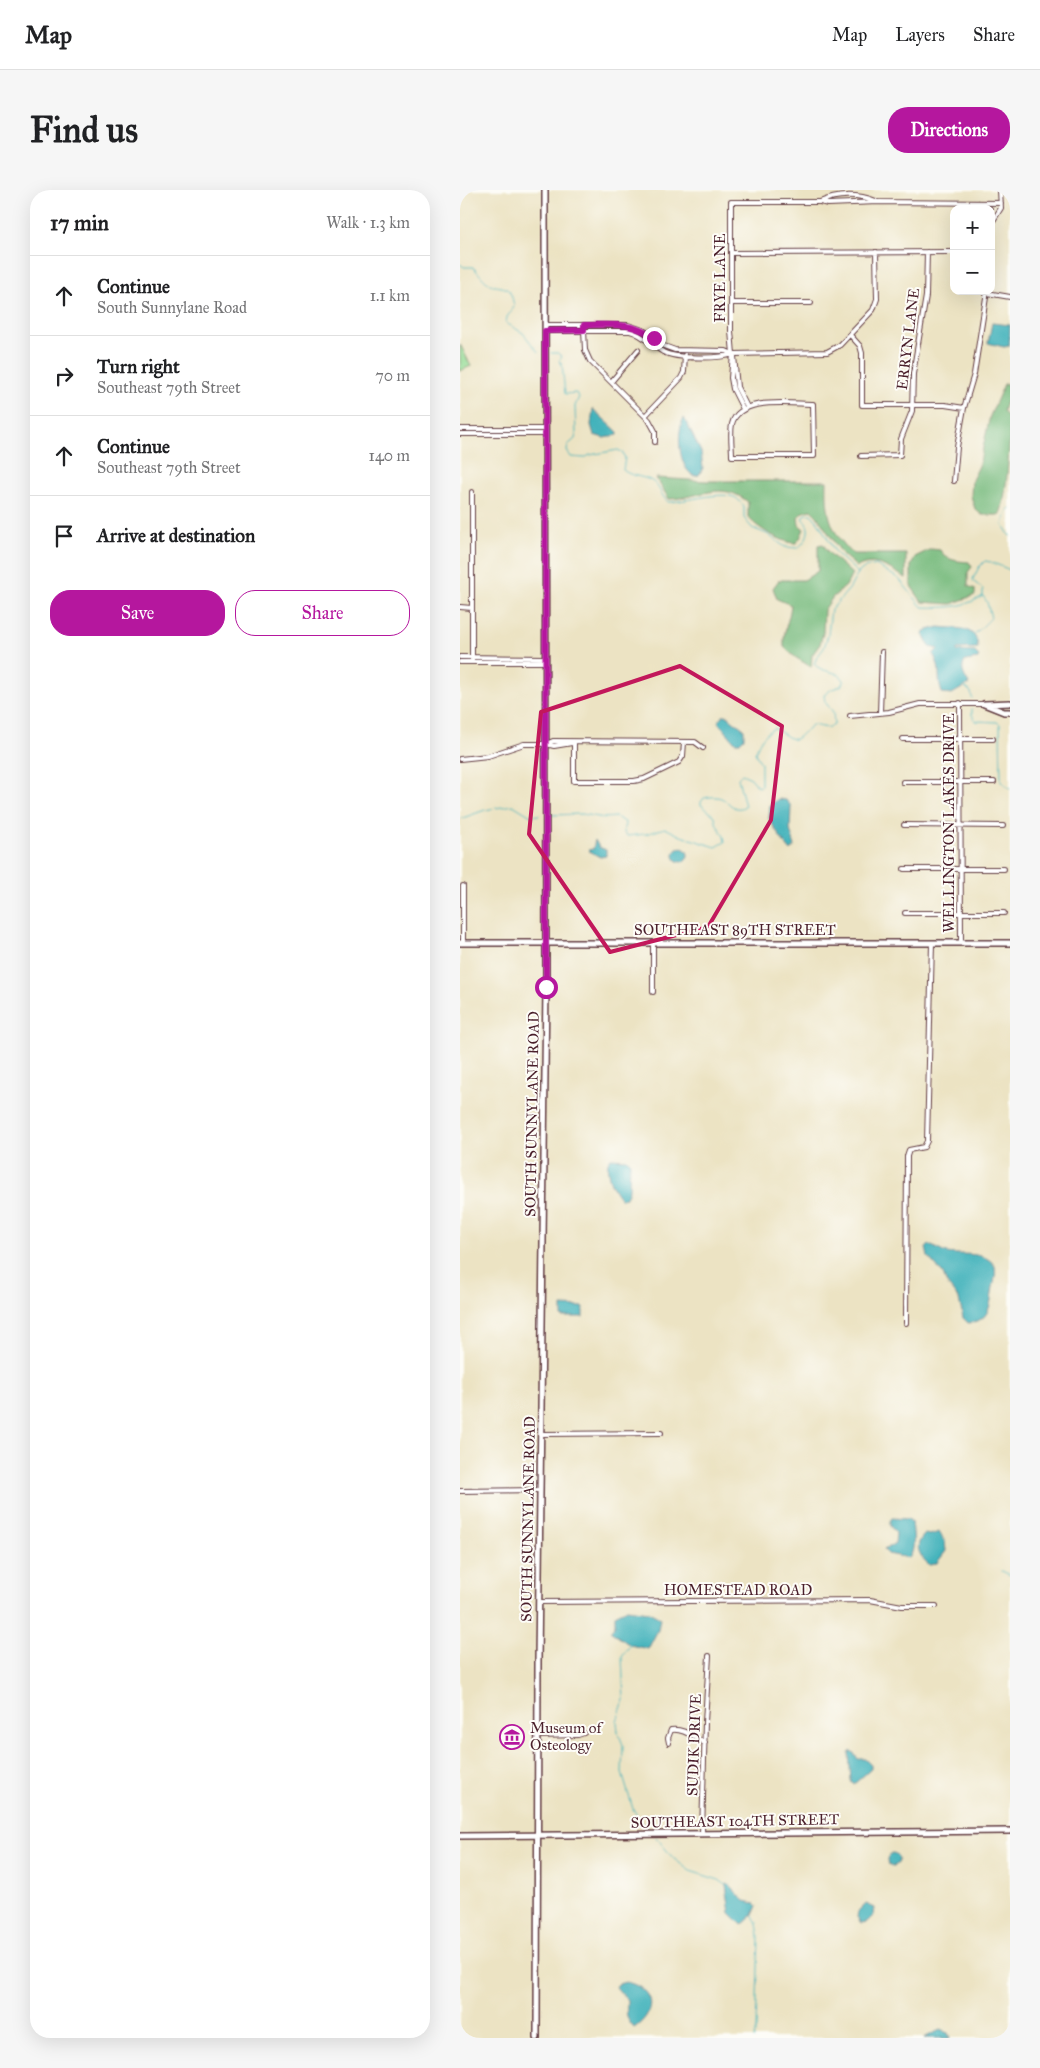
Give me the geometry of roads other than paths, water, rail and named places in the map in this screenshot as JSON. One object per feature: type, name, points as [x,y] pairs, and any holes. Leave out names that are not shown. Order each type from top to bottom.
[{"type":"street","name":"SOUTH SUNNYLANE ROAD","points":[[538,2038],[537,1836],[546,942],[545,190]]},
{"type":"street","points":[[995,218],[1001,203],[1000,190]]},
{"type":"street","points":[[820,202],[835,197],[862,197],[878,202]]},
{"type":"street","name":"FRYE LANE","points":[[745,408],[736,383],[733,354],[731,202],[820,202]]},
{"type":"street","points":[[820,202],[828,204],[878,202],[1001,203]]},
{"type":"street","points":[[978,203],[982,205]]},
{"type":"street","points":[[545,328],[634,332],[667,354],[685,356],[822,353],[837,348],[851,336],[869,317],[875,307],[876,252]]},
{"type":"street","name":"ERRYN LANE","points":[[861,456],[900,455],[901,439],[911,414],[914,368],[926,296],[927,252]]},
{"type":"street","points":[[732,253],[950,252]]},
{"type":"street","points":[[995,293],[1010,296]]},
{"type":"street","points":[[954,481],[955,455],[964,408],[974,374],[987,295]]},
{"type":"street","points":[[732,303],[811,303]]},
{"type":"street","points":[[584,325],[584,346],[588,358],[645,416],[655,431],[656,442]]},
{"type":"street","points":[[545,328],[584,325],[632,326],[643,330],[670,349],[726,351],[733,354]]},
{"type":"street","points":[[851,336],[860,346],[862,353],[862,405],[945,405],[964,408]]},
{"type":"street","points":[[611,382],[638,350]]},
{"type":"street","points":[[645,416],[681,378],[684,372],[685,351]]},
{"type":"street","points":[[760,404],[814,404],[814,456],[732,456],[732,424],[735,417],[745,408],[760,404]]},
{"type":"street","points":[[460,429],[509,432]]},
{"type":"street","points":[[460,434],[545,431]]},
{"type":"street","points":[[472,492],[472,660]]},
{"type":"street","points":[[460,608],[472,608]]},
{"type":"street","points":[[880,713],[882,652]]},
{"type":"street","points":[[460,657],[472,660]]},
{"type":"street","points":[[460,662],[472,660],[546,660]]},
{"type":"street","name":"WELLINGTON LAKES DRIVE","points":[[960,703],[961,943]]},
{"type":"street","points":[[850,716],[880,713],[920,704],[1010,703]]},
{"type":"street","points":[[984,704],[1004,712],[1010,712]]},
{"type":"street","points":[[903,739],[993,739]]},
{"type":"street","points":[[460,759],[488,756],[524,744],[546,744],[553,741],[695,742],[703,748]]},
{"type":"street","points":[[574,742],[574,781],[634,781],[644,779],[678,762],[683,756],[684,742]]},
{"type":"street","points":[[904,782],[994,782]]},
{"type":"street","points":[[904,825],[1003,826]]},
{"type":"street","points":[[904,870],[1004,869]]},
{"type":"street","points":[[462,943],[463,886]]},
{"type":"street","points":[[905,913],[1004,913]]},
{"type":"street","name":"SOUTHEAST 89TH STREET","points":[[462,943],[1010,943]]},
{"type":"street","points":[[653,943],[653,992]]},
{"type":"street","points":[[906,1324],[907,1156],[909,1150],[924,1147],[927,1141],[932,943]]},
{"type":"street","points":[[541,1434],[661,1433]]},
{"type":"street","points":[[460,1491],[540,1490]]},
{"type":"street","name":"HOMESTEAD ROAD","points":[[539,1602],[870,1600],[902,1606],[936,1606]]},
{"type":"street","name":"SUDIK DRIVE","points":[[702,1834],[709,1656]]},
{"type":"street","points":[[669,1743],[668,1738],[671,1730],[675,1729],[682,1730],[705,1743]]},
{"type":"street","points":[[538,1736],[578,1735],[584,1733]]},
{"type":"street","name":"SOUTHEAST 104TH STREET","points":[[460,1836],[1010,1831]]},
{"type":"water","points":[[992,323],[1010,325],[1009,346],[1004,347],[988,343]]},
{"type":"water","points":[[593,409],[618,432],[618,435],[604,438],[594,435],[591,425]]},
{"type":"water","points":[[684,418],[701,452],[703,468],[699,475],[694,476],[689,472],[682,458],[679,440],[681,424]]},
{"type":"water","points":[[939,627],[965,630],[974,635],[977,641],[978,648],[957,649],[957,651],[975,652],[979,656],[978,659],[965,661],[963,670],[969,684],[952,694],[942,693],[939,682],[939,669],[933,654],[938,649],[930,647],[923,634],[924,631]]},
{"type":"water","points":[[723,715],[726,715],[744,729],[744,738],[740,742],[735,742],[718,722]]},
{"type":"water","points":[[778,799],[786,800],[791,806],[790,830],[795,846],[791,851],[769,819],[770,805]]},
{"type":"water","points":[[595,840],[599,847],[606,850],[606,856],[600,857],[588,850],[593,849]]},
{"type":"water","points":[[681,848],[686,850],[688,855],[686,860],[681,862],[676,860],[674,855],[676,850]]},
{"type":"water","points":[[611,1158],[627,1159],[630,1162],[629,1190],[626,1198],[621,1199],[610,1182],[608,1162]]},
{"type":"water","points":[[929,1245],[947,1253],[979,1256],[990,1261],[995,1266],[990,1305],[988,1311],[981,1319],[968,1323],[963,1318],[959,1299],[947,1284],[943,1274],[928,1257],[926,1248]]},
{"type":"water","points":[[562,1306],[583,1307],[583,1317],[562,1317]]},
{"type":"water","points":[[892,1518],[908,1519],[912,1522],[913,1551],[909,1558],[888,1554],[884,1550],[895,1543],[896,1533],[890,1526]]},
{"type":"water","points":[[939,1532],[945,1541],[946,1551],[936,1564],[929,1565],[920,1554],[919,1542],[925,1534],[930,1535]]},
{"type":"water","points":[[627,1609],[649,1612],[660,1618],[658,1630],[648,1649],[630,1645],[610,1631],[615,1625],[615,1615]]},
{"type":"water","points":[[852,1751],[858,1759],[865,1759],[871,1765],[871,1769],[854,1784],[851,1781],[849,1753]]},
{"type":"water","points":[[891,1854],[895,1854],[899,1860],[895,1866],[891,1866],[887,1862],[887,1858]]},
{"type":"water","points":[[728,1884],[745,1901],[754,1903],[757,1906],[753,1915],[742,1925],[730,1913],[726,1885]]},
{"type":"water","points":[[866,1904],[875,1908],[874,1915],[867,1922],[861,1923],[857,1917],[858,1912]]},
{"type":"water","points":[[626,1982],[642,1989],[650,2001],[647,2015],[634,2028],[627,2018],[627,2000],[616,1987],[618,1984]]},
{"type":"water","points":[[940,2030],[948,2033],[950,2038],[924,2038]]},
{"type":"waterway","points":[[460,264],[464,267],[473,267],[492,285],[507,289],[514,307],[507,317],[506,323],[523,333],[538,352]]},
{"type":"waterway","points":[[551,353],[558,353],[562,357],[559,361],[562,364],[565,394],[576,393],[579,397],[575,406],[575,439],[568,445],[567,451],[571,457],[584,458],[590,455],[618,450],[622,452],[625,458],[623,470],[653,482],[668,502],[722,495],[736,498],[744,507],[744,518],[752,528],[767,534],[785,547],[798,548],[806,538],[808,528],[803,518],[806,514],[811,514],[818,522],[836,553],[858,573]]},
{"type":"waterway","points":[[1010,404],[1007,411],[1010,415]]},
{"type":"waterway","points":[[1010,508],[1003,525],[1010,536]]},
{"type":"waterway","points":[[551,815],[582,814],[604,818],[616,817],[625,822],[624,833],[627,836],[646,834],[665,828],[681,836],[716,847],[725,842],[715,816],[701,805],[704,798],[719,797],[735,808],[745,806],[738,778],[742,774],[751,778],[758,787],[761,786],[761,763],[755,753],[767,733],[774,728],[794,739],[812,725],[828,728],[834,724],[833,712],[825,702],[824,695],[832,689],[841,686],[844,680],[838,674],[822,669],[814,664],[824,648],[828,635],[831,610],[850,588],[858,573],[864,568],[876,565],[899,579],[922,607],[938,607],[961,605],[983,596],[983,589],[973,579],[979,567],[985,561],[1010,570]]},
{"type":"waterway","points":[[975,634],[991,618],[987,602],[983,596]]},
{"type":"waterway","points":[[965,687],[971,692],[972,698]]},
{"type":"waterway","points":[[972,709],[972,715],[976,721],[997,722],[1000,724],[1001,781],[1010,789]]},
{"type":"waterway","points":[[460,819],[485,810],[513,805],[531,816],[539,815]]},
{"type":"waterway","points":[[1002,1571],[1010,1575]]},
{"type":"waterway","points":[[630,1645],[622,1657],[624,1700],[617,1721],[618,1732],[623,1745],[622,1773],[633,1809],[651,1832]]},
{"type":"waterway","points":[[656,1837],[673,1858],[690,1871],[719,1880],[726,1885]]},
{"type":"waterway","points":[[753,1916],[757,1923],[759,1937],[756,2029],[754,2038]]},
{"type":"place","name":"Museum of Osteology","points":[[512,1737]]}]
